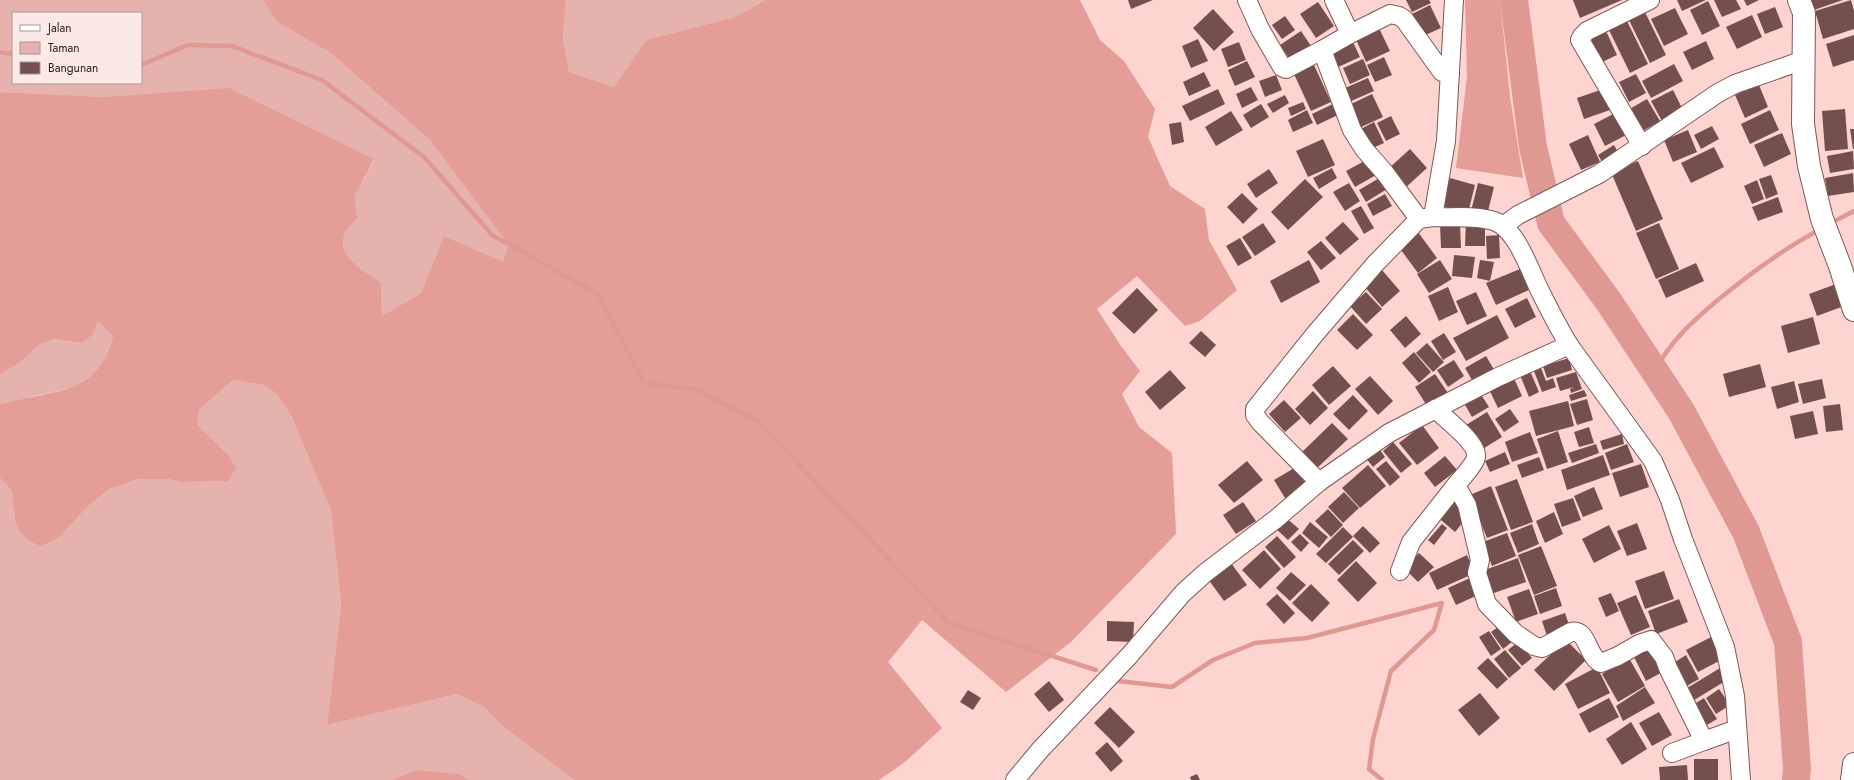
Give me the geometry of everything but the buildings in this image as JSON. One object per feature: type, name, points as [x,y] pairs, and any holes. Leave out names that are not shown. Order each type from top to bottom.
[{"type":"street","points":[[1247,0],[1260,29],[1282,67],[1286,69],[1390,14],[1400,16],[1404,19],[1442,72],[1450,74]]},
{"type":"street","points":[[1334,0],[1350,34]]},
{"type":"street","points":[[1426,218],[1446,140],[1454,0]]},
{"type":"street","points":[[1642,146],[1580,40],[1587,31],[1650,0]]},
{"type":"street","points":[[1799,0],[1804,13],[1802,92],[1803,124],[1809,166],[1822,219],[1840,266],[1854,310]]},
{"type":"street","points":[[1322,50],[1352,130],[1364,149],[1426,218]]},
{"type":"street","points":[[1503,226],[1518,215],[1599,174],[1718,93],[1736,84],[1804,60]]},
{"type":"street","points":[[1319,482],[1260,422],[1255,415],[1254,409],[1358,283],[1399,238],[1426,218],[1483,219],[1495,221],[1503,226],[1514,238],[1524,256],[1558,328],[1653,461],[1670,500],[1683,539],[1725,647],[1735,696],[1741,780]]},
{"type":"street","points":[[1015,780],[1040,750],[1129,656],[1183,593],[1205,573],[1276,519],[1319,482],[1389,433],[1498,376],[1569,344]]},
{"type":"street","points":[[1400,571],[1411,542],[1476,458],[1476,450],[1470,441],[1435,409]]},
{"type":"street","points":[[1456,485],[1469,510],[1480,560],[1477,573],[1487,604],[1515,633],[1534,646],[1542,648],[1571,632],[1576,631],[1581,633],[1594,658],[1600,663],[1618,656],[1639,644],[1651,640],[1664,657],[1704,741]]},
{"type":"street","points":[[1672,753],[1737,729]]},
{"type":"street","points":[[1852,780],[1854,764]]},
{"type":"green space","points":[[0,0],[263,0],[276,21],[332,54],[430,140],[510,245],[503,263],[444,236],[421,293],[382,316],[381,283],[361,269],[349,258],[343,244],[346,231],[357,218],[355,195],[374,160],[106,97],[0,92]]},
{"type":"green space","points":[[566,0],[766,0],[735,17],[646,40],[614,87],[569,72],[563,39]]},
{"type":"green space","points":[[98,321],[113,336],[103,362],[92,377],[68,389],[0,404],[0,374],[19,363],[40,344],[54,339],[82,343]]},
{"type":"green space","points":[[233,380],[264,385],[277,394],[292,417],[331,511],[341,605],[327,725],[457,694],[484,707],[505,728],[574,780],[468,780],[460,774],[417,770],[390,780],[0,780],[0,478],[12,489],[14,518],[85,509],[109,489],[138,479],[168,479],[181,482],[228,481],[228,455],[196,425],[199,410]]},
{"type":"shaded area","points":[[263,0],[566,0],[563,39],[569,72],[614,87],[646,40],[735,17],[766,0],[1080,0],[1100,40],[1124,61],[1155,109],[1148,137],[1170,186],[1205,209],[1209,240],[1237,290],[1200,321],[1185,326],[1137,276],[1097,309],[1121,346],[1140,371],[1122,394],[1139,427],[1172,453],[1176,534],[1071,642],[1006,692],[922,620],[888,662],[942,728],[905,762],[879,780],[574,780],[505,728],[484,707],[457,694],[327,725],[341,605],[331,511],[292,417],[277,394],[264,385],[233,380],[199,410],[197,425],[228,455],[236,468],[228,481],[181,482],[168,479],[138,479],[109,489],[85,509],[58,538],[41,546],[32,542],[25,536],[16,524],[12,490],[0,478],[0,404],[64,390],[76,386],[86,380],[102,364],[113,336],[98,321],[93,334],[82,343],[54,339],[40,344],[19,363],[0,374],[0,92],[106,97],[229,88],[374,159],[355,195],[357,218],[346,231],[343,244],[349,258],[361,269],[381,283],[382,316],[421,293],[444,236],[503,262],[509,245],[430,140],[332,54],[276,21]]},
{"type":"shaded area","points":[[1465,0],[1500,0],[1510,97],[1523,178],[1456,168],[1467,77]]},
{"type":"shaded area","points":[[417,770],[460,774],[468,780],[390,780]]},
{"type":"waterway","points":[[1514,0],[1533,147],[1551,223],[1609,302],[1681,411],[1746,532],[1788,642],[1797,769],[1796,780]]},
{"type":"waterway","points":[[142,65],[188,45],[232,46],[322,80],[424,157],[492,235],[598,294],[644,383],[695,389],[758,421],[949,623],[1096,670]]},
{"type":"waterway","points":[[0,52],[12,54]]},
{"type":"waterway","points":[[1829,224],[1854,211]]},
{"type":"waterway","points":[[1655,371],[1675,341],[1710,307],[1768,262],[1819,230]]},
{"type":"waterway","points":[[1118,681],[1172,687],[1213,660],[1255,643],[1307,638],[1442,603],[1434,630],[1391,671],[1373,739],[1369,769],[1382,780]]}]
